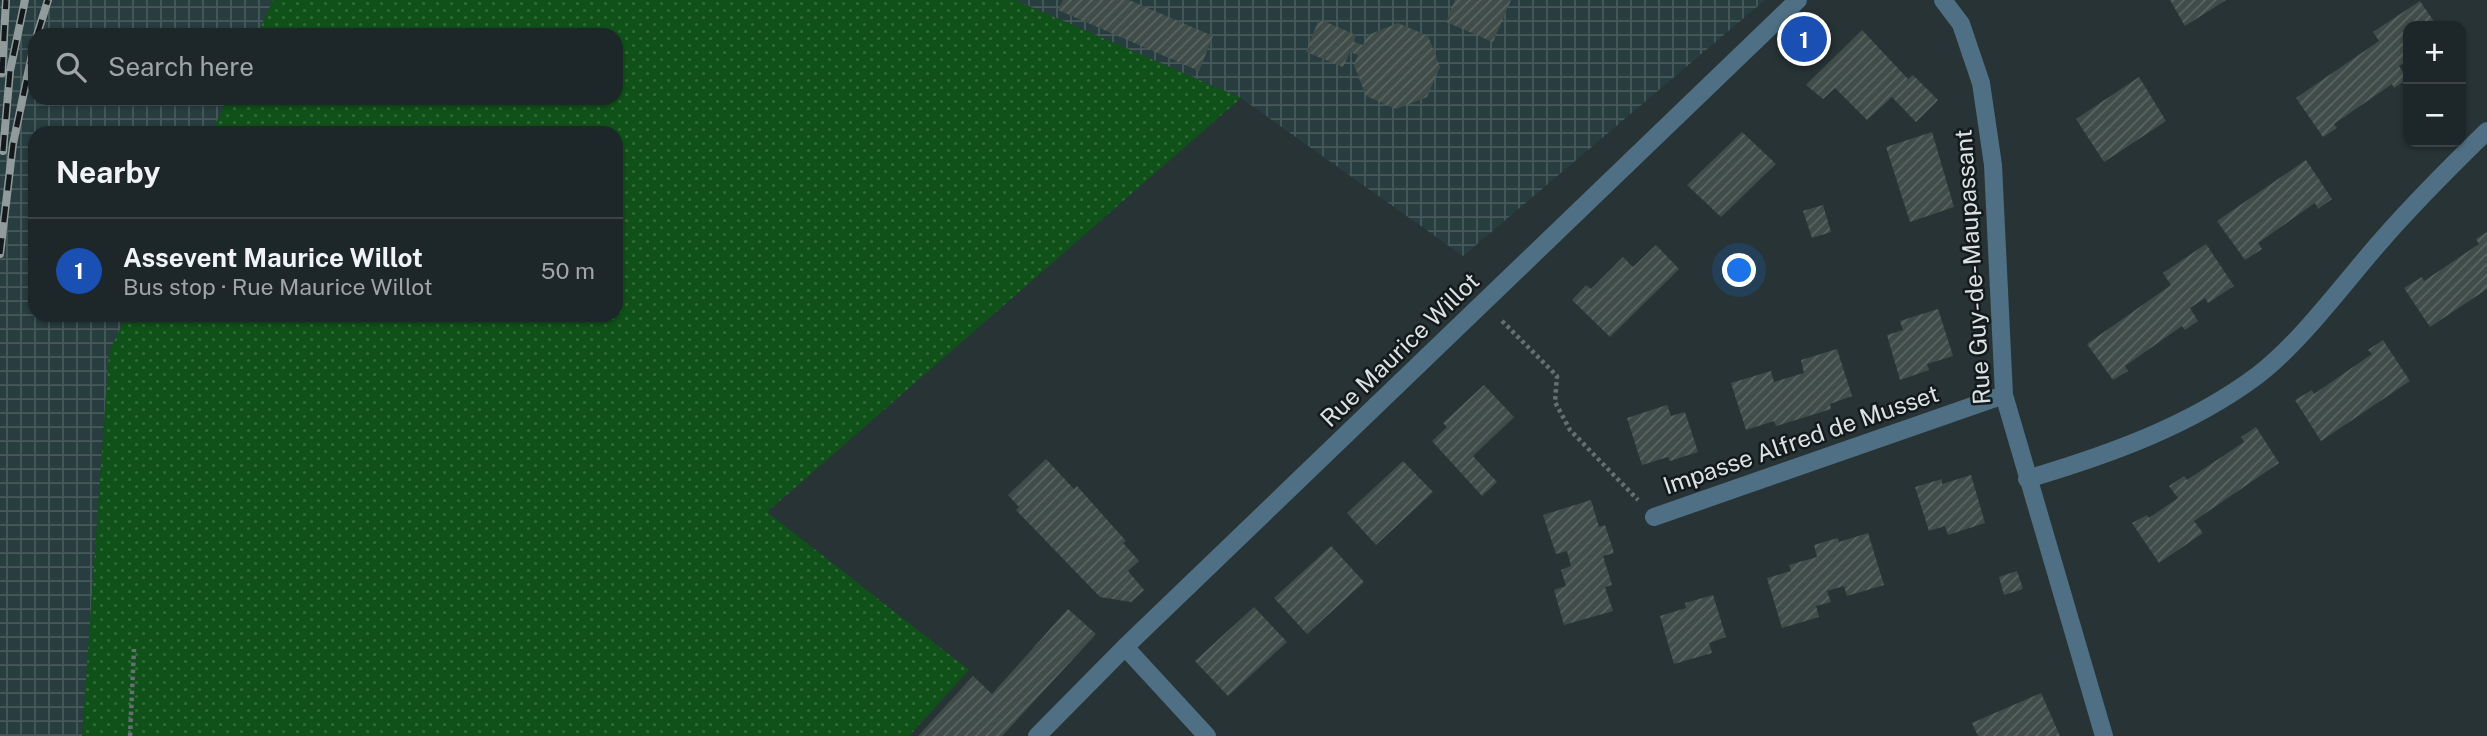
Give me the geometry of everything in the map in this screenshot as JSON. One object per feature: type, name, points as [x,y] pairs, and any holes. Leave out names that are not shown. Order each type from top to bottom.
[{"type":"street","name":"Rue Maurice Willot","points":[[1037,736],[1125,647],[1798,0]]},
{"type":"street","name":"Rue Guy-de-Maupassant","points":[[1943,0],[1961,24],[1981,83],[1993,165],[2004,395],[2104,736]]},
{"type":"street","points":[[2027,479],[2098,458],[2164,429],[2214,404],[2260,373],[2323,310],[2427,190],[2487,131]]},
{"type":"street","name":"Impasse Alfred de Musset","points":[[1654,517],[2004,395]]},
{"type":"street","points":[[1125,647],[1207,736]]},
{"type":"path","points":[[1485,303],[1557,376],[1555,402],[1570,430],[1654,517]]},
{"type":"path","points":[[130,736],[134,649]]},
{"type":"shaded area","points":[[0,0],[273,0],[260,28],[28,28],[28,105],[225,105],[214,126],[28,126],[28,322],[124,322],[109,352],[82,736],[0,736]]},
{"type":"shaded area","points":[[1015,0],[1765,0],[1463,256],[1241,98]]},
{"type":"green space","points":[[273,0],[1015,0],[1241,98],[767,512],[969,670],[909,736],[82,736],[109,352],[124,322],[623,322],[623,126],[214,126],[225,105],[623,105],[623,28],[260,28]]},
{"type":"building","points":[[1063,0],[1129,0],[1213,36],[1199,71],[1058,10]]},
{"type":"building","points":[[1455,0],[1511,0],[1493,42],[1446,22]]},
{"type":"building","points":[[2170,0],[2226,0],[2185,26]]},
{"type":"building","points":[[2420,1],[2434,21],[2403,21],[2403,63],[2399,66],[2403,72],[2403,82],[2394,88],[2392,84],[2334,124],[2337,128],[2323,137],[2296,98],[2379,41],[2373,32]]},
{"type":"building","points":[[1319,19],[1356,35],[1354,42],[1363,45],[1368,35],[1398,23],[1428,36],[1440,67],[1427,97],[1396,109],[1366,96],[1354,65],[1358,55],[1350,52],[1343,67],[1306,52]]},
{"type":"building","points":[[1862,30],[1908,79],[1913,75],[1938,100],[1916,122],[1892,97],[1867,120],[1835,88],[1823,99],[1806,85]]},
{"type":"building","points":[[2139,77],[2166,121],[2104,162],[2076,119]]},
{"type":"building","points":[[1742,132],[1776,164],[1721,217],[1687,185]]},
{"type":"building","points":[[1932,132],[1954,207],[1910,222],[1886,147]]},
{"type":"building","points":[[2306,160],[2332,199],[2318,209],[2315,203],[2258,243],[2262,249],[2245,260],[2217,221]]},
{"type":"building","points":[[1823,205],[1831,232],[1812,238],[1803,211]]},
{"type":"building","points":[[2487,232],[2487,289],[2430,327],[2404,288],[2422,277],[2424,281],[2479,244],[2476,239]]},
{"type":"building","points":[[2206,244],[2234,286],[2208,303],[2205,298],[2190,308],[2198,321],[2185,330],[2182,326],[2125,366],[2128,371],[2113,380],[2087,344],[2171,285],[2163,273]]},
{"type":"building","points":[[1656,245],[1679,269],[1610,337],[1572,300],[1586,285],[1591,289],[1623,257],[1633,267]]},
{"type":"building","points":[[1938,309],[1953,356],[1927,364],[1929,370],[1900,380],[1887,335],[1903,330],[1900,321]]},
{"type":"building","points":[[2383,340],[2410,381],[2321,441],[2295,400],[2312,390],[2314,394],[2372,354],[2368,350]]},
{"type":"building","points":[[1837,349],[1852,396],[1830,404],[1831,409],[1776,426],[1774,421],[1746,430],[1731,383],[1771,371],[1774,382],[1804,373],[1801,360]]},
{"type":"building","points":[[1484,385],[1514,417],[1473,456],[1497,482],[1482,496],[1432,441],[1447,427],[1443,423]]},
{"type":"building","points":[[1667,405],[1671,416],[1685,412],[1698,452],[1670,461],[1668,457],[1642,465],[1627,418]]},
{"type":"building","points":[[2256,427],[2279,463],[2194,521],[2203,533],[2159,563],[2132,523],[2147,515],[2149,518],[2178,498],[2169,486],[2184,476],[2187,480],[2244,442],[2241,437]]},
{"type":"building","points":[[1046,459],[1074,489],[1077,486],[1126,541],[1123,543],[1139,561],[1128,571],[1144,590],[1131,602],[1100,597],[1016,510],[1019,507],[1008,495]]},
{"type":"building","points":[[1403,461],[1433,492],[1376,545],[1347,513]]},
{"type":"building","points":[[1971,475],[1985,523],[1948,535],[1945,526],[1929,531],[1915,487],[1942,479],[1942,484]]},
{"type":"building","points":[[1591,500],[1599,527],[1605,525],[1614,553],[1603,556],[1612,585],[1605,587],[1613,611],[1564,625],[1554,590],[1566,586],[1561,570],[1571,566],[1567,551],[1556,554],[1543,515]]},
{"type":"building","points":[[1868,533],[1884,585],[1847,596],[1844,586],[1827,591],[1831,602],[1816,606],[1819,617],[1782,628],[1767,578],[1791,571],[1789,565],[1817,557],[1814,545],[1838,538],[1839,542]]},
{"type":"building","points":[[1331,546],[1364,582],[1307,634],[1274,598]]},
{"type":"building","points":[[2017,571],[2023,589],[2004,595],[1999,577]]},
{"type":"building","points":[[1713,595],[1726,637],[1709,643],[1712,653],[1674,664],[1660,616],[1686,608],[1685,603]]},
{"type":"building","points":[[1254,607],[1287,642],[1228,696],[1195,661]]},
{"type":"building","points":[[1068,609],[1096,634],[1002,736],[918,736],[973,676],[992,694]]},
{"type":"building","points":[[2041,693],[2060,736],[1978,736],[1972,723]]},
{"type":"railway","points":[[2,73],[6,0]]},
{"type":"railway","points":[[3,151],[10,71],[25,0]]},
{"type":"railway","points":[[39,28],[48,0]]},
{"type":"railway","points":[[0,254],[13,144],[28,73]]},
{"type":"place","name":"Assevent Maurice Willot","points":[[1804,39]]}]
